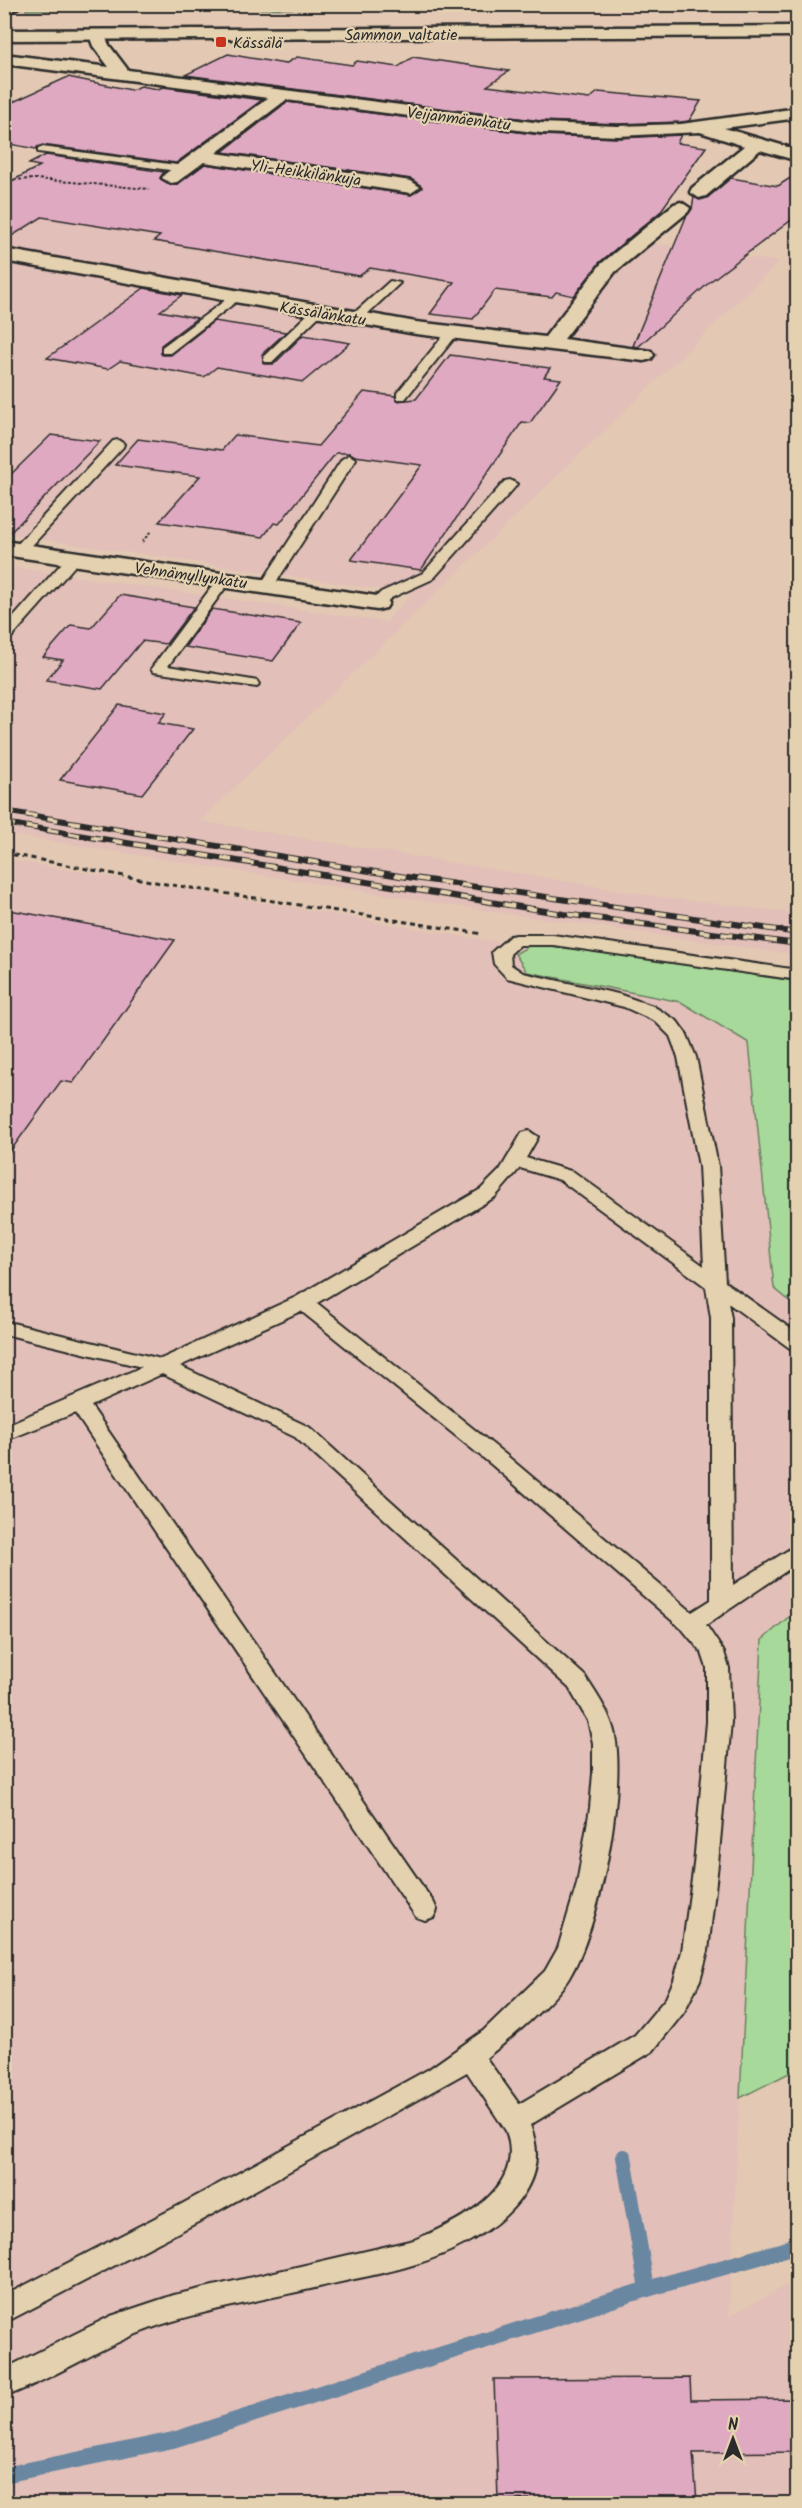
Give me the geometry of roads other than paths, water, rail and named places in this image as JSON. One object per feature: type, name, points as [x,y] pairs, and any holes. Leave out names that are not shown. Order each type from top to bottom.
[{"type":"street","name":"Sammon valtatie","points":[[4,35],[798,31]]},
{"type":"street","points":[[97,35],[101,46],[122,73]]},
{"type":"street","name":"Veijanmäenkatu","points":[[7,60],[541,128],[638,131],[703,127],[798,113]]},
{"type":"street","points":[[177,174],[284,94]]},
{"type":"street","points":[[703,127],[798,156]]},
{"type":"street","points":[[699,192],[756,145]]},
{"type":"street","name":"Yli-Heikkilänkuja","points":[[202,156],[411,187]]},
{"type":"street","points":[[549,345],[608,268],[681,208]]},
{"type":"street","name":"Kässälänkatu","points":[[4,255],[317,312],[452,333],[644,355]]},
{"type":"street","name":"Vehnämyllynkatu","points":[[12,549],[377,603]]},
{"type":"lane","points":[[42,150],[177,174]]},
{"type":"lane","points":[[356,318],[394,283]]},
{"type":"lane","points":[[166,350],[235,298]]},
{"type":"lane","points":[[268,360],[317,312]]},
{"type":"lane","points":[[401,396],[452,333]]},
{"type":"lane","points":[[12,549],[118,444]]},
{"type":"lane","points":[[266,586],[349,459]]},
{"type":"lane","points":[[377,603],[386,595],[428,576],[510,484]]},
{"type":"lane","points":[[4,637],[74,558]]},
{"type":"lane","points":[[224,580],[158,669],[252,684]]},
{"type":"lane","points":[[722,1603],[721,1318],[713,1283],[711,1185],[695,1107],[688,1053],[679,1033],[661,1017],[637,1006],[517,977],[504,969],[500,961],[501,952],[516,940],[553,940],[798,975]]},
{"type":"lane","points":[[4,1434],[80,1405],[160,1365],[303,1302],[488,1193],[500,1183],[529,1137]]},
{"type":"lane","points":[[515,1161],[567,1176],[798,1344]]},
{"type":"lane","points":[[303,1302],[500,1460],[691,1624],[702,1635],[713,1652],[718,1668],[719,1722],[705,1876],[695,1951],[687,1980],[675,2005],[644,2043],[515,2120]]},
{"type":"lane","points":[[4,1327],[160,1365],[302,1432],[577,1682],[600,1722],[606,1752],[598,1836],[580,1923],[560,1971],[511,2024],[471,2057],[190,2213],[4,2310]]},
{"type":"lane","points":[[80,1405],[425,1910]]},
{"type":"lane","points":[[691,1624],[798,1552]]},
{"type":"lane","points":[[4,2384],[121,2325],[152,2315],[416,2252],[451,2238],[498,2207],[511,2190],[521,2167],[523,2143],[515,2120],[471,2057]]},
{"type":"waterway","points":[[624,2157],[647,2289]]},
{"type":"waterway","points":[[647,2289],[787,2249],[798,2242]]},
{"type":"waterway","points":[[4,2475],[173,2440],[647,2289]]},
{"type":"railway","points":[[4,811],[400,876],[798,933]]},
{"type":"railway","points":[[4,823],[564,914],[798,944]]},
{"type":"place","name":"Kässälä","points":[[221,42]]}]
